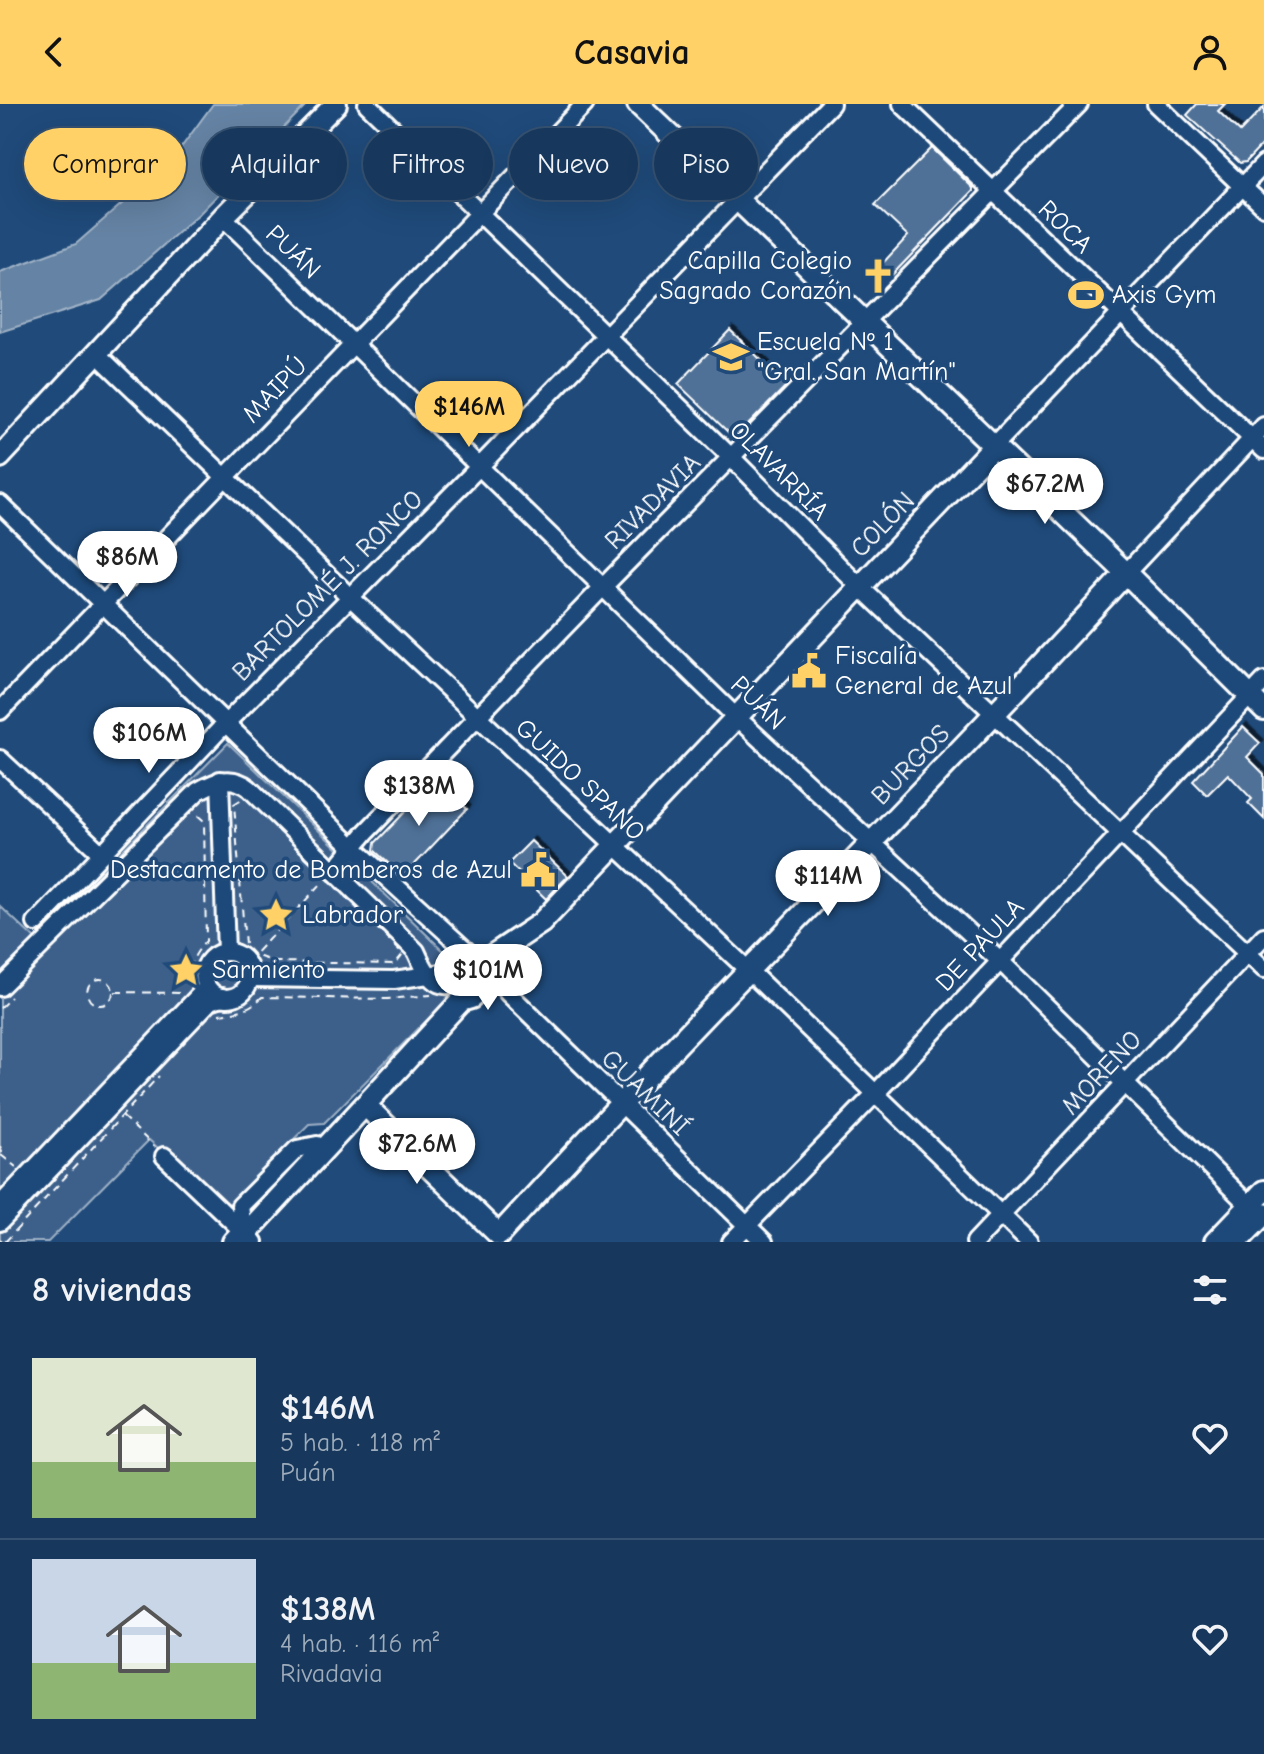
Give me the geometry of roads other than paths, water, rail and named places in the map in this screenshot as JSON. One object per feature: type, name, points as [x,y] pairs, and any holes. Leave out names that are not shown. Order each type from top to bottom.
[{"type":"main road","points":[[0,457],[223,217],[336,104]]},
{"type":"main road","points":[[638,104],[1126,573],[1259,696]]},
{"type":"main road","name":"COLÓN","points":[[485,970],[541,923],[994,446]]},
{"type":"main road","name":"BURGOS","points":[[499,1240],[620,1102],[995,716],[1126,573]]},
{"type":"main road","points":[[243,1238],[379,1092],[385,1081],[461,1001],[464,991],[485,970]]},
{"type":"main road","points":[[243,1238],[248,1216],[373,1087],[385,1081]]},
{"type":"main road","points":[[366,1106],[499,1240]]},
{"type":"main road","points":[[1215,1242],[1261,1209]]},
{"type":"main road","points":[[1237,1242],[1261,1209]]},
{"type":"street","name":"OLAVARRÍA","points":[[367,104],[731,457],[860,587],[1264,969]]},
{"type":"street","name":"MAIPÚ","points":[[0,711],[585,104]]},
{"type":"street","name":"BARTOLOMÉ J. RONCO","points":[[36,923],[226,723],[831,104]]},
{"type":"street","name":"ROCA","points":[[902,104],[1258,444]]},
{"type":"street","name":"RIVADAVIA","points":[[330,874],[604,586],[1079,104]]},
{"type":"street","points":[[1156,104],[1264,207]]},
{"type":"street","name":"COLÓN","points":[[994,446],[1264,164]]},
{"type":"street","name":"PUÁN","points":[[223,217],[735,716],[999,960],[1125,1084],[1261,1209]]},
{"type":"street","name":"GUIDO SPANO","points":[[98,355],[350,597],[747,969],[1029,1242]]},
{"type":"street","name":"BURGOS","points":[[1126,573],[1258,444],[1264,426]]},
{"type":"street","name":"GUAMINÍ","points":[[0,504],[764,1242]]},
{"type":"street","name":"DE PAULA","points":[[731,1242],[1120,833],[1259,696]]},
{"type":"street","points":[[0,759],[102,854]]},
{"type":"street","points":[[220,780],[226,952]]},
{"type":"street","points":[[5,992],[198,791],[220,780],[242,782],[330,874],[416,951],[427,976]]},
{"type":"street","name":"MORENO","points":[[975,1242],[1264,936]]},
{"type":"street","points":[[0,1205],[199,987],[208,961],[219,953],[238,954],[250,965],[394,980],[441,971],[485,970]]},
{"type":"street","points":[[220,1006],[243,992],[250,965]]},
{"type":"street","points":[[199,987],[220,1006]]},
{"type":"street","points":[[0,1222],[210,1001],[220,1006]]},
{"type":"street","points":[[164,1156],[243,1238]]},
{"type":"place","name":"Capilla Colegio Sagrado Corazón","points":[[878,276]]},
{"type":"place","name":"Axis Gym","points":[[1086,295]]},
{"type":"place","name":"Escuela Nº 1 \"Gral. San Martín\"","points":[[731,357]]},
{"type":"place","name":"Fiscalía General de Azul","points":[[809,671]]},
{"type":"place","name":"Destacamento de Bomberos de Azul","points":[[538,870]]},
{"type":"place","name":"Labrador","points":[[276,915]]},
{"type":"place","name":"Sarmiento","points":[[186,970]]}]
